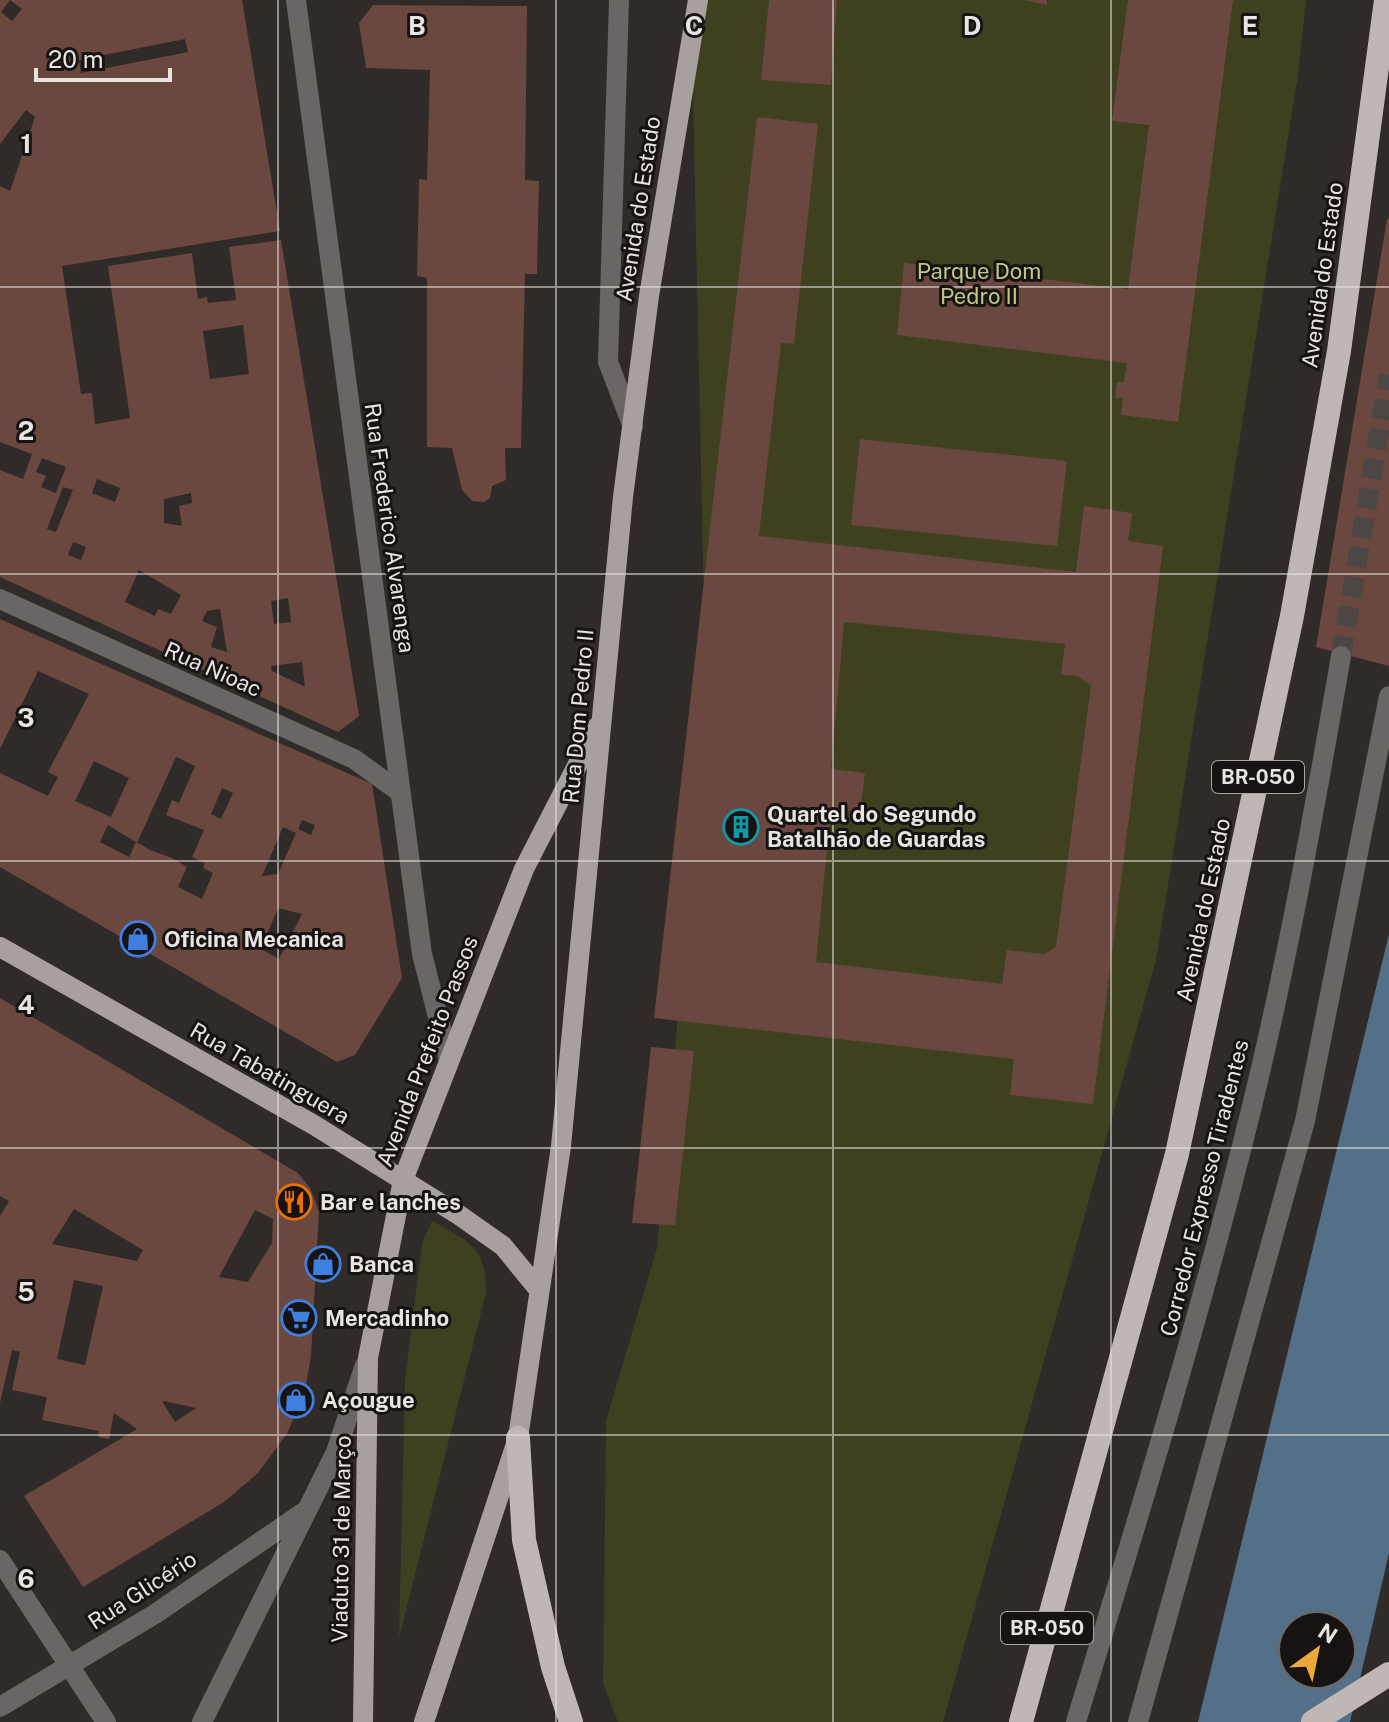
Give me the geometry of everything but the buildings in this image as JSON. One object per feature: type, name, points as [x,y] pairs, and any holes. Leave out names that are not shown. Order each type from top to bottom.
[{"type":"highway","name":"Avenida do Estado","points":[[1021,1722],[1177,1154],[1289,631],[1339,351],[1386,0]]},
{"type":"highway","points":[[518,1438],[524,1540],[553,1667],[571,1722]]},
{"type":"highway","points":[[1313,1722],[1389,1674]]},
{"type":"main road","name":"Avenida do Estado","points":[[633,427],[649,296],[698,0]]},
{"type":"main road","name":"Rua Dom Pedro II","points":[[424,1722],[518,1438],[561,1146],[623,497],[633,427]]},
{"type":"main road","name":"Avenida Prefeito Passos","points":[[368,1358],[403,1180],[524,869],[602,717]]},
{"type":"main road","name":"Rua Tabatinguera","points":[[0,947],[314,1125],[403,1180],[503,1246],[539,1290]]},
{"type":"main road","name":"Viaduto 31 de Março","points":[[363,1722],[368,1358]]},
{"type":"street","name":"Rua Frederico Alvarenga","points":[[296,0],[422,954],[449,1060]]},
{"type":"street","name":"Rua Dom Pedro II","points":[[619,0],[608,362],[633,427]]},
{"type":"street","name":"Rua Nioac","points":[[0,599],[354,759],[401,793]]},
{"type":"street","name":"Corredor Expresso Tiradentes","points":[[1076,1722],[1189,1348],[1252,1105],[1308,847],[1341,656]]},
{"type":"street","points":[[1138,1722],[1305,1121],[1389,696]]},
{"type":"street","name":"Avenida Prefeito Passos","points":[[202,1722],[336,1452],[368,1358]]},
{"type":"street","name":"Rua Glicério","points":[[0,1707],[155,1614],[307,1509]]},
{"type":"street","points":[[0,1560],[106,1722]]},
{"type":"green space","name":"Parque Dom Pedro II","points":[[691,0],[1306,0],[1298,75],[1156,960],[943,1722],[618,1722],[603,1683],[606,1421],[657,1248],[706,705]]},
{"type":"green space","points":[[432,1221],[466,1241],[479,1255],[486,1293],[399,1638],[405,1381],[422,1243]]},
{"type":"water","points":[[1389,934],[1389,1553],[1350,1722],[1198,1722]]},
{"type":"tunnel","points":[[1341,656],[1389,375]]},
{"type":"place","name":"Quartel do Segundo Batalhão de Guardas","points":[[741,827]]},
{"type":"place","name":"Oficina Mecanica","points":[[138,939]]},
{"type":"place","name":"Bar e lanches","points":[[294,1202]]},
{"type":"place","name":"Banca","points":[[323,1264]]},
{"type":"place","name":"Mercadinho","points":[[299,1318]]},
{"type":"place","name":"Açougue","points":[[296,1400]]}]
